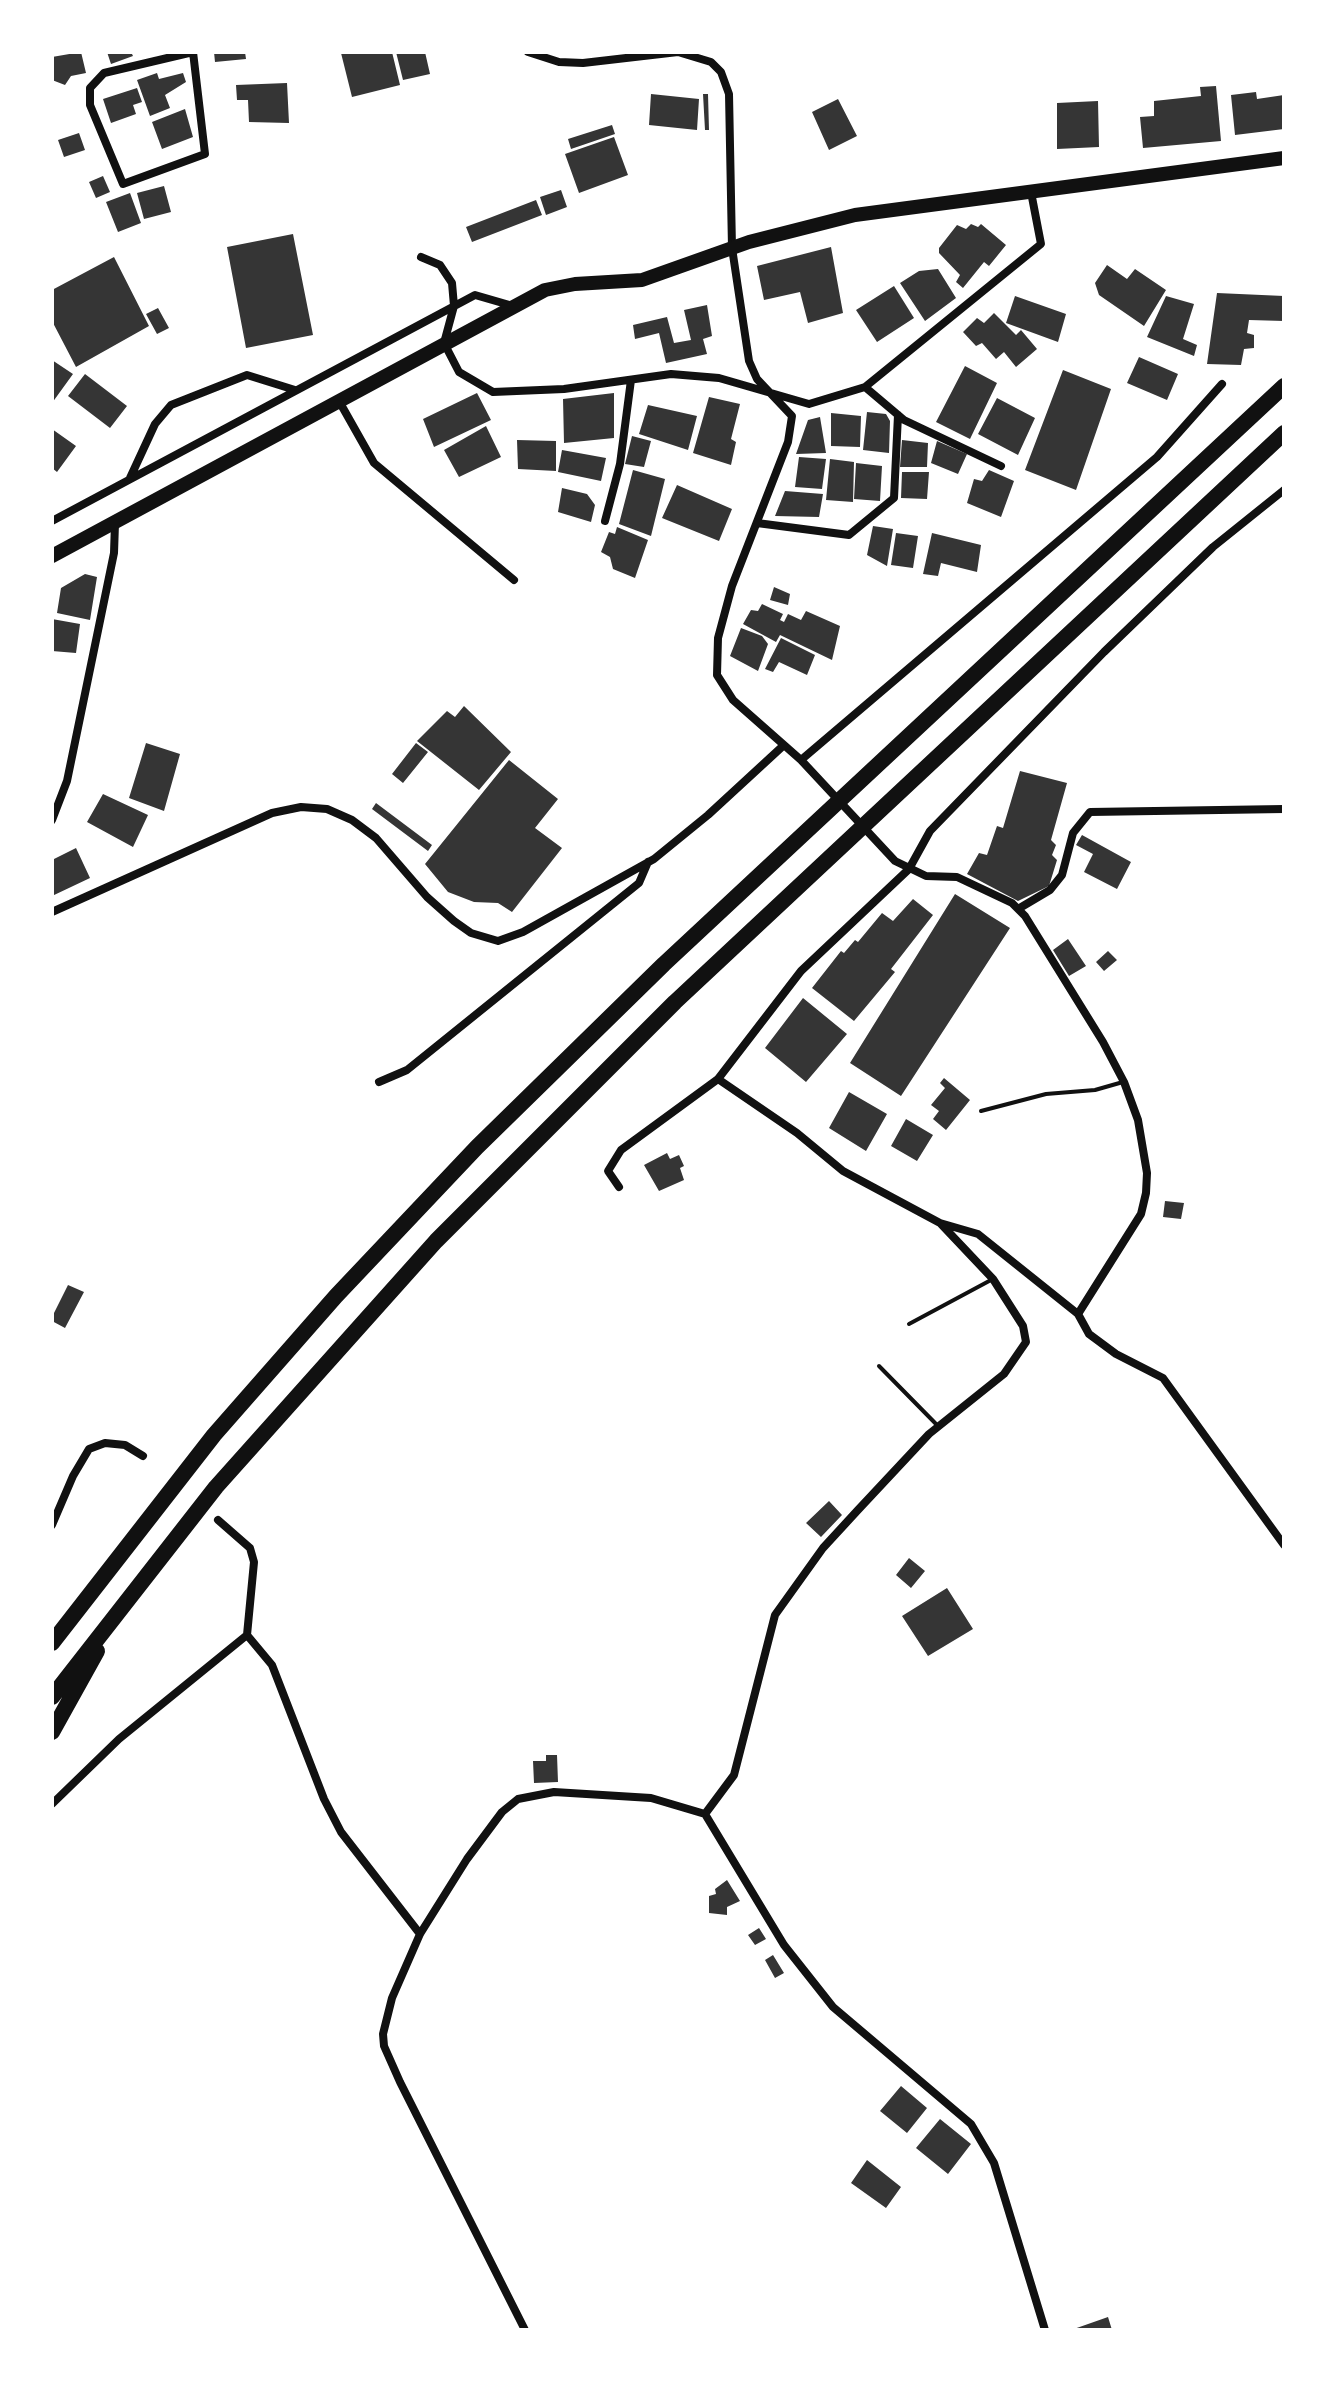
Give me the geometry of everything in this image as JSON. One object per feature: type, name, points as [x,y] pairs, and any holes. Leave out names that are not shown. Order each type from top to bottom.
[{"type":"highway","points":[[52,1643],[107,1568],[214,1435],[336,1296],[477,1147],[664,964],[1160,498],[1284,386]]},
{"type":"highway","points":[[52,1697],[216,1487],[299,1391],[491,1185],[697,981],[1284,433]]},
{"type":"highway","points":[[52,1623],[107,1568]]},
{"type":"highway","points":[[52,1732],[121,1608]]},
{"type":"main road","points":[[52,556],[545,290],[642,280],[732,248],[855,215],[1284,158]]},
{"type":"street","points":[[193,52],[205,154],[123,184],[90,105],[90,88],[104,73],[193,52]]},
{"type":"street","points":[[528,52],[559,62],[678,52],[711,62],[721,72],[729,94],[732,248],[749,361],[757,379],[792,416],[788,442],[732,586],[718,638],[717,675],[733,700],[801,760],[895,861],[926,876],[957,877],[999,896],[1018,909],[1078,1000],[1124,1082],[1143,1146],[1146,1193],[1141,1214],[1078,1314]]},
{"type":"street","points":[[421,257],[440,265],[452,283],[454,306],[444,343],[459,372],[493,392],[564,389],[671,374],[719,378],[809,404],[865,387],[1041,244],[1031,192]]},
{"type":"street","points":[[52,521],[475,295],[514,306]]},
{"type":"street","points":[[130,478],[155,424],[171,405],[247,375],[295,390]]},
{"type":"street","points":[[605,521],[620,464],[631,380]]},
{"type":"street","points":[[801,760],[1157,457],[1222,384]]},
{"type":"street","points":[[865,387],[898,415],[1001,466]]},
{"type":"street","points":[[339,401],[374,463],[514,580]]},
{"type":"street","points":[[757,523],[849,535],[894,498],[898,415]]},
{"type":"street","points":[[619,1187],[608,1171],[621,1150],[718,1079],[801,971],[909,869],[930,831],[1104,652],[1213,547],[1284,490]]},
{"type":"street","points":[[52,820],[67,781],[114,553],[115,523]]},
{"type":"street","points":[[52,912],[272,813],[301,807],[327,809],[352,820],[376,838],[427,897],[454,921],[471,933],[498,941],[523,932],[648,862],[708,815],[784,745]]},
{"type":"street","points":[[1018,909],[1050,890],[1062,875],[1073,833],[1090,812],[1284,809]]},
{"type":"street","points":[[379,1082],[407,1070],[639,883],[648,862]]},
{"type":"street","points":[[718,1079],[797,1133],[843,1171],[940,1223],[978,1234],[1078,1314],[1089,1334],[1116,1354],[1157,1374],[1175,1389],[1284,1545]]},
{"type":"street","points":[[705,1814],[734,1775],[775,1615],[823,1548],[938,1426],[1004,1374],[1026,1342],[1023,1326],[993,1279],[940,1223]]},
{"type":"street","points":[[52,1525],[73,1476],[89,1449],[105,1443],[125,1445],[143,1456]]},
{"type":"street","points":[[218,1520],[250,1548],[254,1562],[247,1635],[272,1665],[324,1799],[341,1832],[420,1934]]},
{"type":"street","points":[[52,1804],[119,1739],[247,1635]]},
{"type":"street","points":[[525,2330],[384,2046],[392,1998],[420,1934],[489,1829],[518,1799],[554,1792],[672,1802],[705,1814],[784,1945],[833,2007],[971,2124],[994,2163],[1045,2330]]},
{"type":"lane","points":[[981,1111],[1046,1094],[1095,1090],[1124,1082]]},
{"type":"lane","points":[[909,1324],[993,1279]]},
{"type":"lane","points":[[879,1366],[938,1426]]},
{"type":"building","points":[[81,52],[86,73],[71,76],[65,85],[52,80],[52,57]]},
{"type":"building","points":[[107,52],[131,52],[133,56],[111,64]]},
{"type":"building","points":[[214,52],[245,52],[246,59],[215,62]]},
{"type":"building","points":[[392,52],[400,85],[352,97],[341,53]]},
{"type":"building","points":[[396,52],[425,52],[430,74],[403,80]]},
{"type":"building","points":[[157,73],[159,79],[183,73],[186,82],[165,95],[170,108],[150,116],[137,80]]},
{"type":"building","points":[[287,83],[289,123],[249,122],[248,100],[237,100],[236,85]]},
{"type":"building","points":[[1216,86],[1221,141],[1143,148],[1140,117],[1154,116],[1154,101],[1201,96],[1200,87]]},
{"type":"building","points":[[137,88],[142,102],[133,105],[136,114],[111,123],[103,99]]},
{"type":"building","points":[[1256,92],[1257,99],[1284,95],[1284,129],[1235,135],[1231,95]]},
{"type":"building","points":[[651,94],[699,99],[697,130],[649,125]]},
{"type":"building","points":[[703,94],[708,94],[709,130],[705,130]]},
{"type":"building","points":[[838,99],[857,136],[829,150],[812,112]]},
{"type":"building","points":[[1098,101],[1099,147],[1057,149],[1057,103]]},
{"type":"building","points":[[185,109],[193,137],[162,149],[152,122]]},
{"type":"building","points":[[612,125],[615,134],[571,149],[568,139]]},
{"type":"building","points":[[79,133],[85,150],[64,157],[58,140]]},
{"type":"building","points":[[614,137],[628,175],[579,193],[565,154]]},
{"type":"building","points":[[103,176],[110,192],[96,198],[89,182]]},
{"type":"building","points":[[164,186],[171,212],[144,219],[137,193]]},
{"type":"building","points":[[561,190],[567,207],[546,215],[540,197]]},
{"type":"building","points":[[130,193],[141,223],[118,232],[106,202]]},
{"type":"building","points":[[536,200],[542,215],[472,242],[466,227]]},
{"type":"building","points":[[971,224],[978,227],[981,224],[1006,245],[989,266],[984,262],[963,288],[956,282],[960,275],[939,253],[939,248],[957,225],[966,229]]},
{"type":"building","points":[[293,234],[313,335],[246,348],[227,247]]},
{"type":"building","points":[[831,247],[843,313],[808,323],[800,292],[764,300],[757,266]]},
{"type":"building","points":[[114,257],[149,326],[76,367],[52,321],[52,290]]},
{"type":"building","points":[[1107,265],[1127,279],[1135,269],[1166,290],[1144,326],[1099,295],[1095,283]]},
{"type":"building","points":[[938,269],[956,298],[925,321],[900,283],[919,271]]},
{"type":"building","points":[[894,286],[914,318],[877,342],[856,310]]},
{"type":"building","points":[[1217,293],[1284,296],[1284,321],[1249,320],[1247,333],[1254,335],[1254,348],[1244,349],[1241,365],[1207,364]]},
{"type":"building","points":[[1015,296],[1066,314],[1058,342],[1006,323]]},
{"type":"building","points":[[1166,296],[1194,304],[1183,339],[1197,345],[1194,356],[1147,337]]},
{"type":"building","points":[[707,305],[712,336],[703,339],[707,354],[666,363],[659,333],[635,339],[633,325],[667,317],[674,343],[691,340],[684,310]]},
{"type":"building","points":[[158,308],[169,328],[157,334],[146,314]]},
{"type":"building","points":[[994,313],[1016,335],[1021,330],[1037,349],[1016,367],[1004,352],[996,359],[982,343],[976,346],[963,332],[977,318],[984,323]]},
{"type":"building","points":[[1139,357],[1178,374],[1167,400],[1127,383]]},
{"type":"building","points":[[52,360],[73,374],[52,403]]},
{"type":"building","points":[[965,366],[997,383],[970,439],[936,422]]},
{"type":"building","points":[[1063,370],[1111,389],[1076,490],[1025,470]]},
{"type":"building","points":[[85,374],[127,406],[110,428],[68,396]]},
{"type":"building","points":[[477,393],[491,420],[434,447],[423,419]]},
{"type":"building","points":[[614,393],[614,438],[564,443],[563,399]]},
{"type":"building","points":[[709,397],[740,404],[731,439],[736,442],[731,465],[693,453]]},
{"type":"building","points":[[997,398],[1035,418],[1018,455],[978,434]]},
{"type":"building","points":[[648,405],[697,416],[688,450],[639,434]]},
{"type":"building","points":[[867,412],[886,414],[890,421],[889,453],[863,450]]},
{"type":"building","points":[[831,413],[861,416],[860,447],[831,446]]},
{"type":"building","points":[[820,417],[826,453],[796,454],[808,420]]},
{"type":"building","points":[[486,426],[501,457],[459,477],[444,450]]},
{"type":"building","points":[[52,429],[76,446],[57,472],[52,468]]},
{"type":"building","points":[[632,436],[651,441],[644,467],[625,464]]},
{"type":"building","points":[[517,440],[556,441],[556,471],[518,469]]},
{"type":"building","points":[[902,440],[928,443],[927,467],[900,467]]},
{"type":"building","points":[[937,441],[967,454],[958,474],[931,463]]},
{"type":"building","points":[[562,450],[606,458],[601,481],[558,472]]},
{"type":"building","points":[[799,457],[826,459],[822,489],[795,487]]},
{"type":"building","points":[[830,459],[854,462],[853,502],[826,500]]},
{"type":"building","points":[[856,463],[882,466],[880,501],[854,499]]},
{"type":"building","points":[[633,470],[665,479],[651,536],[619,524]]},
{"type":"building","points":[[989,470],[1014,481],[1001,517],[967,503],[974,479],[982,481]]},
{"type":"building","points":[[902,472],[929,472],[927,499],[901,498]]},
{"type":"building","points":[[677,485],[732,509],[719,541],[662,518]]},
{"type":"building","points":[[562,488],[587,494],[595,505],[591,522],[558,512]]},
{"type":"building","points":[[785,491],[823,494],[819,517],[775,516]]},
{"type":"building","points":[[873,526],[893,529],[887,566],[867,555]]},
{"type":"building","points":[[617,527],[648,540],[635,578],[613,569],[610,557],[601,552],[609,532],[615,534]]},
{"type":"building","points":[[896,533],[918,536],[913,568],[891,565]]},
{"type":"building","points":[[932,533],[981,545],[977,572],[941,563],[938,576],[923,574]]},
{"type":"building","points":[[85,574],[97,577],[90,620],[57,613],[61,588]]},
{"type":"building","points":[[774,587],[790,594],[788,605],[770,600]]},
{"type":"building","points":[[762,604],[783,614],[780,620],[784,622],[788,614],[801,620],[806,611],[840,626],[832,660],[780,635],[776,642],[743,624],[751,610],[758,611]]},
{"type":"building","points":[[52,619],[80,624],[76,653],[52,651]]},
{"type":"building","points":[[741,628],[762,636],[768,644],[758,671],[730,656]]},
{"type":"building","points":[[781,638],[815,655],[807,675],[779,662],[773,672],[765,669]]},
{"type":"building","points":[[464,706],[511,752],[479,790],[417,741],[447,711],[455,717]]},
{"type":"building","points":[[146,743],[180,754],[164,811],[129,798]]},
{"type":"building","points":[[416,743],[428,752],[403,783],[392,774]]},
{"type":"building","points":[[509,760],[558,799],[535,828],[562,848],[512,912],[498,903],[474,902],[448,892],[425,864]]},
{"type":"building","points":[[1020,771],[1067,783],[1051,840],[1056,845],[1052,855],[1057,860],[1049,886],[1018,901],[967,874],[979,853],[987,855],[997,826],[1003,828]]},
{"type":"building","points":[[103,794],[148,815],[133,847],[87,822]]},
{"type":"building","points":[[376,803],[432,845],[428,851],[372,809]]},
{"type":"building","points":[[1082,835],[1131,862],[1117,889],[1084,872],[1093,854],[1076,845]]},
{"type":"building","points":[[76,848],[90,878],[52,896],[52,860]]},
{"type":"building","points":[[955,894],[1010,928],[901,1096],[850,1063]]},
{"type":"building","points":[[913,899],[933,915],[891,969],[895,972],[854,1021],[812,988],[841,951],[844,953],[855,940],[858,942],[882,913],[893,921]]},
{"type":"building","points":[[1068,939],[1086,966],[1069,976],[1053,950]]},
{"type":"building","points":[[1108,951],[1117,960],[1104,971],[1096,962]]},
{"type":"building","points":[[803,998],[847,1034],[806,1082],[765,1048]]},
{"type":"building","points":[[944,1078],[970,1100],[946,1130],[933,1119],[939,1111],[931,1105],[945,1088],[940,1083]]},
{"type":"building","points":[[849,1092],[887,1114],[866,1151],[829,1128]]},
{"type":"building","points":[[906,1119],[933,1135],[917,1161],[891,1146]]},
{"type":"building","points":[[667,1153],[670,1159],[679,1155],[684,1166],[680,1168],[684,1180],[659,1191],[644,1165]]},
{"type":"building","points":[[1165,1201],[1184,1203],[1181,1219],[1163,1217]]},
{"type":"building","points":[[68,1285],[84,1292],[65,1328],[52,1321],[52,1317]]},
{"type":"building","points":[[829,1501],[842,1515],[821,1537],[806,1523]]},
{"type":"building","points":[[909,1558],[925,1571],[911,1588],[896,1575]]},
{"type":"building","points":[[947,1588],[973,1629],[928,1656],[902,1616]]},
{"type":"building","points":[[546,1755],[557,1755],[558,1782],[534,1783],[533,1761],[546,1761]]},
{"type":"building","points":[[727,1880],[740,1901],[727,1907],[727,1915],[709,1913],[709,1896],[716,1894],[715,1889]]},
{"type":"building","points":[[759,1928],[766,1939],[755,1945],[748,1935]]},
{"type":"building","points":[[773,1955],[784,1973],[775,1978],[765,1960]]},
{"type":"building","points":[[901,2086],[927,2108],[907,2133],[880,2111]]},
{"type":"building","points":[[940,2119],[971,2144],[948,2174],[916,2148]]},
{"type":"building","points":[[867,2160],[901,2187],[886,2208],[851,2183]]},
{"type":"building","points":[[1108,2317],[1112,2330],[1071,2330]]}]
